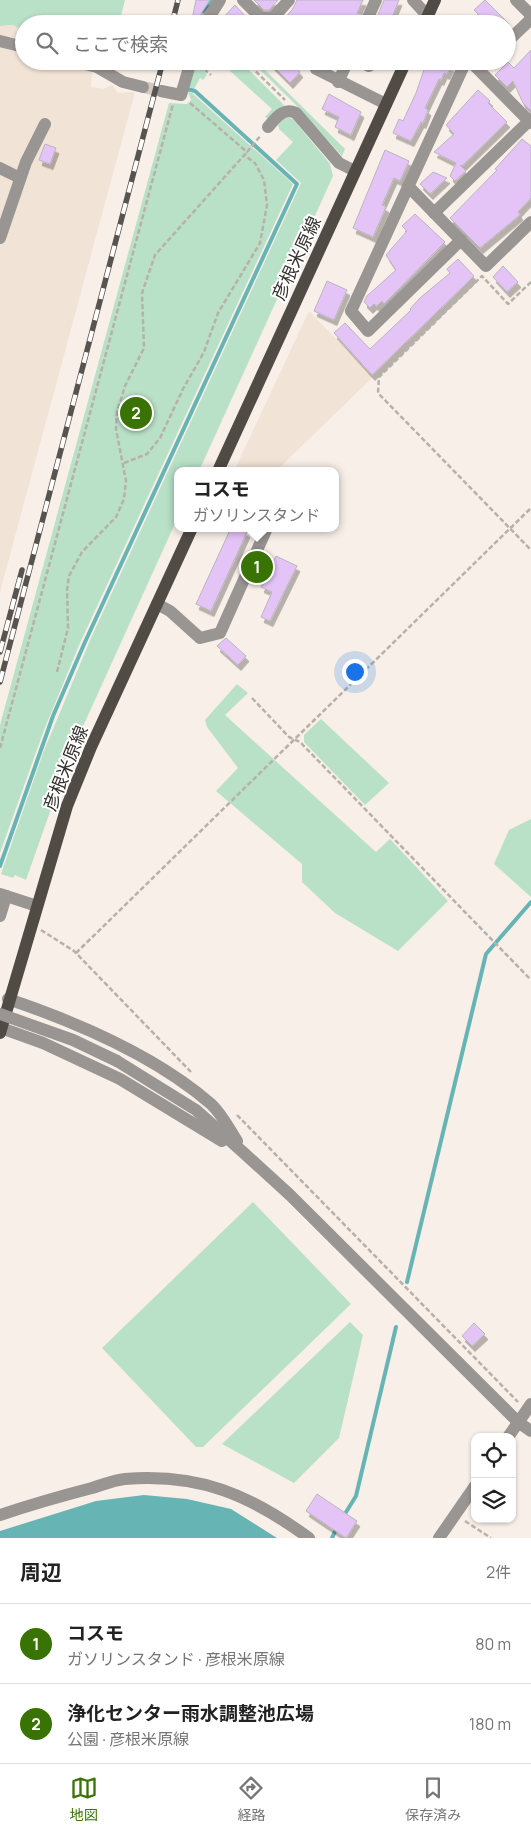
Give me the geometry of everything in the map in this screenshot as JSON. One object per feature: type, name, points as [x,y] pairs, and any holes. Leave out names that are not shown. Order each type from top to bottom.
[{"type":"main road","points":[[431,15],[435,0]]},
{"type":"main road","name":"彦根米原線","points":[[222,467],[402,70]]},
{"type":"main road","name":"彦根米原線","points":[[1,1030],[8,999],[67,806],[91,747],[190,532]]},
{"type":"street","points":[[211,15],[220,0]]},
{"type":"street","points":[[243,0],[258,15]]},
{"type":"street","points":[[276,15],[289,0]]},
{"type":"street","points":[[369,15],[376,0]]},
{"type":"street","points":[[412,0],[424,15]]},
{"type":"street","points":[[516,0],[531,17],[516,33]]},
{"type":"street","points":[[0,41],[15,45]]},
{"type":"street","points":[[102,70],[122,82],[143,87]]},
{"type":"street","points":[[161,91],[182,97],[189,70]]},
{"type":"street","points":[[338,82],[344,70]]},
{"type":"street","points":[[461,240],[368,331],[351,311],[462,70]]},
{"type":"street","points":[[434,212],[530,121],[484,70]]},
{"type":"street","points":[[321,75],[386,104]]},
{"type":"street","points":[[268,127],[282,112],[291,111],[296,113],[339,163],[355,171]]},
{"type":"street","points":[[0,238],[26,162],[45,124]]},
{"type":"street","points":[[0,168],[20,178]]},
{"type":"street","points":[[408,186],[486,266],[531,222]]},
{"type":"street","points":[[157,604],[170,610],[200,638],[220,633],[265,532]]},
{"type":"street","points":[[0,916],[3,895],[37,906]]},
{"type":"street","points":[[8,999],[55,1016],[121,1046],[168,1074],[212,1105],[246,1154]]},
{"type":"street","points":[[0,1014],[73,1040],[117,1061],[196,1110],[297,1202],[518,1422],[531,1431]]},
{"type":"street","points":[[1,1030],[43,1043],[120,1079],[246,1154]]},
{"type":"street","points":[[511,1433],[529,1407]]},
{"type":"street","points":[[0,1515],[124,1479],[175,1480],[212,1486],[239,1495],[279,1516],[309,1538]]},
{"type":"street","points":[[438,1538],[471,1492]]},
{"type":"path","points":[[206,70],[210,75]]},
{"type":"path","points":[[254,70],[296,113]]},
{"type":"path","points":[[0,748],[182,97],[255,163],[264,180],[267,206],[260,243],[218,313],[204,352],[183,388],[160,438],[147,454],[124,463]]},
{"type":"path","points":[[57,672],[68,628],[66,590],[69,576],[82,552],[116,517],[126,488],[124,463],[116,428],[117,412],[125,386],[144,348],[142,293],[152,261],[155,255],[256,141]]},
{"type":"path","points":[[531,282],[508,304],[482,276],[379,377],[378,393],[531,550]]},
{"type":"path","points":[[76,952],[531,508]]},
{"type":"path","points":[[252,698],[289,737],[300,742],[531,980]]},
{"type":"path","points":[[30,926],[44,931],[76,952],[192,1072]]},
{"type":"path","points":[[232,1110],[529,1407]]},
{"type":"path","points":[[455,1514],[491,1538]]},
{"type":"shaded area","points":[[0,26],[15,26],[15,70],[92,70],[91,87],[103,89],[112,85],[118,93],[135,92],[0,592]]},
{"type":"shaded area","points":[[309,311],[373,377],[280,467],[236,467]]},
{"type":"green space","points":[[0,0],[125,0],[121,15],[15,15],[15,26],[0,26]]},
{"type":"green space","points":[[191,70],[204,70],[207,75],[203,80],[200,78],[194,89],[187,86]]},
{"type":"green space","points":[[229,70],[249,70],[284,105],[268,119],[265,117],[272,109]]},
{"type":"green space","points":[[260,70],[265,70],[345,149],[342,156],[295,104]]},
{"type":"green space","points":[[188,92],[192,93],[293,184],[80,643],[44,730],[0,853],[0,725],[169,103],[187,104],[191,100]]},
{"type":"green space","points":[[285,117],[293,119],[330,164],[333,176],[201,467],[174,467],[174,526],[70,755],[26,880],[15,875],[13,878],[1,874],[43,753],[91,638],[301,183],[276,160],[293,142],[279,129],[278,125]]},
{"type":"green space","points":[[237,684],[248,693],[225,715],[376,852],[390,839],[448,901],[398,951],[335,913],[302,882],[302,864],[216,791],[238,768],[207,727],[205,720]]},
{"type":"green space","points":[[321,719],[389,783],[365,805],[304,742],[304,735]]},
{"type":"green space","points":[[531,819],[531,897],[494,864],[509,830]]},
{"type":"green space","points":[[253,1202],[351,1304],[203,1447],[196,1447],[102,1348]]},
{"type":"green space","points":[[350,1322],[363,1335],[339,1438],[294,1483],[222,1444]]},
{"type":"water","points":[[144,1495],[187,1499],[231,1509],[277,1538],[0,1538],[0,1531],[96,1501]]},
{"type":"building","points":[[196,0],[210,0],[200,15],[193,15]]},
{"type":"building","points":[[254,0],[278,0],[269,10],[264,10]]},
{"type":"building","points":[[297,0],[363,0],[357,13],[360,15],[287,15]]},
{"type":"building","points":[[384,0],[399,0],[393,15],[378,15]]},
{"type":"building","points":[[485,0],[500,15],[479,15],[474,10]]},
{"type":"building","points":[[235,5],[244,15],[226,15]]},
{"type":"building","points":[[531,50],[531,111],[523,103],[513,81],[507,87],[495,75],[500,70],[516,70],[516,66]]},
{"type":"building","points":[[277,70],[298,70],[300,72],[290,83]]},
{"type":"building","points":[[424,70],[449,70],[447,74],[444,73],[441,80],[439,79],[425,108],[428,110],[423,123],[421,122],[411,141],[393,133],[399,119],[403,121]]},
{"type":"building","points":[[478,90],[490,101],[488,103],[507,122],[462,166],[460,165],[466,171],[455,181],[450,176],[456,163],[434,152],[454,134],[446,125]]},
{"type":"building","points":[[329,94],[361,112],[351,135],[335,127],[339,117],[322,109]]},
{"type":"building","points":[[522,139],[531,146],[531,198],[518,212],[520,215],[480,248],[450,218],[497,170],[495,169]]},
{"type":"building","points":[[45,144],[56,148],[50,164],[39,160]]},
{"type":"building","points":[[385,150],[409,161],[400,181],[394,178],[382,205],[386,207],[373,237],[353,228]]},
{"type":"building","points":[[433,172],[447,178],[430,194],[420,184]]},
{"type":"building","points":[[415,214],[445,242],[384,304],[382,301],[377,306],[374,304],[370,308],[364,302],[367,296],[396,270],[386,255],[407,231],[402,226]]},
{"type":"building","points":[[458,259],[474,276],[372,375],[334,333],[345,323],[370,349],[411,310],[420,298],[450,273],[447,269]]},
{"type":"building","points":[[503,266],[518,282],[507,292],[493,277]]},
{"type":"building","points":[[327,281],[347,290],[334,320],[314,311]]},
{"type":"building","points":[[229,532],[247,532],[211,611],[196,604]]},
{"type":"building","points":[[276,556],[297,566],[270,621],[261,617],[272,592],[261,587]]},
{"type":"building","points":[[226,638],[246,656],[238,665],[217,646]]},
{"type":"building","points":[[474,1323],[485,1334],[472,1346],[462,1336]]},
{"type":"building","points":[[317,1494],[357,1521],[346,1538],[306,1511]]},
{"type":"waterway","points":[[203,11],[212,0]]},
{"type":"waterway","points":[[0,866],[53,716],[85,642],[297,184],[195,91],[187,89]]},
{"type":"waterway","points":[[407,1282],[486,954],[531,902]]},
{"type":"waterway","points":[[343,1517],[356,1496],[396,1327]]},
{"type":"waterway","points":[[332,1538],[337,1527]]},
{"type":"tunnel","points":[[143,87],[161,91]]},
{"type":"railway","points":[[174,15],[178,0]]},
{"type":"railway","points":[[0,682],[161,70]]},
{"type":"railway","points":[[0,652],[22,570]]},
{"type":"place","name":"浄化センター雨水調整池広場","points":[[136,413]]},
{"type":"place","name":"コスモ","points":[[257,567]]}]
